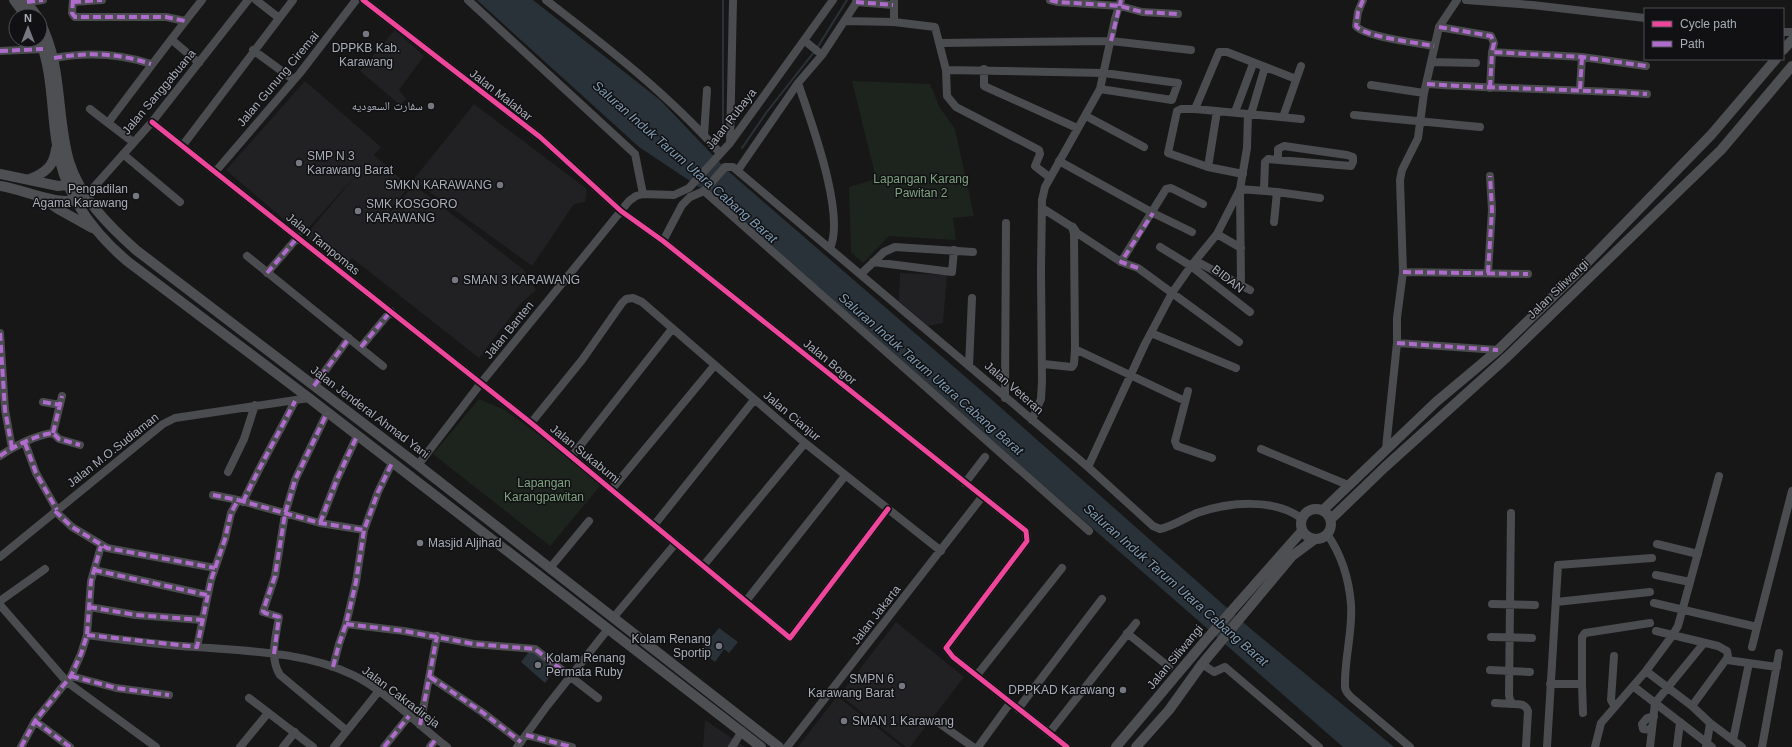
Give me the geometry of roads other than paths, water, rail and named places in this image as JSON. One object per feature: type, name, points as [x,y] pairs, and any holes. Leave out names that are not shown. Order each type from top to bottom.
[{"type":"main road","points":[[1784,49],[1792,40]]},
{"type":"main road","points":[[44,48],[50,78],[56,145],[61,166],[75,201],[94,229],[127,261],[309,398],[761,747]]},
{"type":"main road","name":"Jalan Jenderal Ahmad Yani","points":[[48,48],[54,58],[69,162],[78,183],[86,196],[115,231],[136,250],[418,465],[779,747]]},
{"type":"main road","name":"Jalan Siliwangi","points":[[1323,510],[1386,448],[1436,402],[1498,350],[1573,277],[1711,135],[1775,60]]},
{"type":"main road","name":"Jalan Siliwangi","points":[[1331,519],[1384,467],[1507,357],[1721,150],[1792,66]]},
{"type":"main road","points":[[30,179],[45,172],[50,167],[55,156],[56,145]]},
{"type":"main road","points":[[0,174],[58,186],[78,183]]},
{"type":"main road","points":[[0,186],[41,196],[75,201],[86,196]]},
{"type":"main road","points":[[41,196],[58,209],[94,229]]},
{"type":"main road","points":[[1310,510],[1323,510],[1331,519],[1331,529],[1327,534],[1316,539],[1306,536],[1302,531],[1301,518],[1310,510]]},
{"type":"main road","name":"Jalan Siliwangi","points":[[1116,747],[1205,641],[1302,531]]},
{"type":"main road","name":"Jalan Siliwangi","points":[[1136,747],[1169,710],[1202,664],[1292,556],[1316,539]]},
{"type":"main road","points":[[1156,700],[1169,710]]},
{"type":"street","points":[[26,1],[43,0]]},
{"type":"street","points":[[102,0],[73,1],[72,13],[75,17],[158,17],[185,21]]},
{"type":"street","points":[[108,123],[151,64],[172,40],[202,0]]},
{"type":"street","name":"Jalan Sanggabuana","points":[[86,196],[152,122],[248,0]]},
{"type":"street","points":[[256,0],[278,18]]},
{"type":"street","points":[[183,145],[253,50],[293,0]]},
{"type":"street","name":"Jalan Gunung Ciremai","points":[[216,171],[294,80],[334,31],[356,0]]},
{"type":"street","name":"Jalan Malabar","points":[[363,0],[540,137],[621,211]]},
{"type":"street","points":[[468,0],[635,154],[643,194],[636,196],[621,211]]},
{"type":"street","points":[[546,0],[644,78],[704,135],[718,155]]},
{"type":"street","points":[[730,143],[733,0]]},
{"type":"street","name":"Jalan Rubaya","points":[[643,194],[674,195],[684,192],[692,185],[730,143],[807,43],[833,0]]},
{"type":"street","points":[[1050,0],[1058,2],[1120,3],[1142,12],[1178,14]]},
{"type":"street","points":[[1363,0],[1356,19],[1356,26],[1360,30],[1378,36],[1434,46]]},
{"type":"street","points":[[1386,448],[1397,343],[1397,318],[1403,272],[1400,180],[1402,170],[1418,138],[1424,93],[1439,27],[1457,0]]},
{"type":"street","points":[[1466,0],[1532,5],[1644,18]]},
{"type":"street","points":[[663,241],[682,205],[690,197],[704,191],[725,167],[733,167],[738,170],[798,83],[846,21],[857,1],[894,2],[894,22]]},
{"type":"street","points":[[1032,420],[1041,399],[1043,364],[1041,270],[1042,208],[1045,187],[1049,177],[1077,128],[1086,116],[1100,89],[1120,3]]},
{"type":"street","points":[[846,21],[894,22],[936,27],[941,43],[946,70],[947,96],[951,103],[1039,150],[1040,154],[1035,166],[1049,177]]},
{"type":"street","points":[[1439,27],[1491,36],[1494,44],[1492,52],[1490,88]]},
{"type":"street","points":[[172,40],[199,63]]},
{"type":"street","points":[[941,43],[1111,41],[1191,50]]},
{"type":"street","points":[[807,43],[821,54]]},
{"type":"street","points":[[253,50],[294,80]]},
{"type":"street","points":[[1195,109],[1219,52],[1227,52],[1253,64],[1296,79]]},
{"type":"street","points":[[1492,52],[1582,56],[1646,66]]},
{"type":"street","points":[[54,58],[75,54],[111,54],[151,64]]},
{"type":"street","points":[[1580,89],[1582,56]]},
{"type":"street","points":[[1431,62],[1476,63]]},
{"type":"street","points":[[1235,112],[1253,64]]},
{"type":"street","points":[[1283,117],[1301,66]]},
{"type":"street","points":[[1241,285],[1240,189],[1247,148],[1250,114],[1265,67]]},
{"type":"street","points":[[946,70],[1104,73],[1178,83],[1172,100],[1100,89]]},
{"type":"street","points":[[984,70],[984,86],[1077,128]]},
{"type":"street","points":[[798,83],[826,170],[835,225],[835,235],[830,248]]},
{"type":"street","points":[[1427,84],[1490,88],[1580,89],[1647,94]]},
{"type":"street","points":[[1371,85],[1424,93]]},
{"type":"street","points":[[704,135],[707,90]]},
{"type":"street","points":[[90,109],[133,142]]},
{"type":"street","points":[[1243,174],[1208,167],[1167,152],[1175,128],[1177,111],[1181,109],[1195,109],[1301,119]]},
{"type":"street","points":[[1208,167],[1217,111]]},
{"type":"street","points":[[1354,115],[1480,127]]},
{"type":"street","points":[[1086,116],[1144,147]]},
{"type":"street","name":"Jalan Tampomas","points":[[152,122],[216,171],[481,383]]},
{"type":"street","points":[[1264,190],[1265,162],[1268,160],[1351,166],[1353,157],[1284,146],[1278,149],[1278,160]]},
{"type":"street","points":[[123,154],[180,202]]},
{"type":"street","points":[[1059,161],[1153,213],[1192,232]]},
{"type":"street","name":"Jalan Veteran","points":[[738,170],[1088,467],[1130,506],[1158,528],[1163,528],[1197,513],[1242,505],[1262,505],[1288,511],[1301,518]]},
{"type":"street","points":[[1488,273],[1492,210],[1490,176]]},
{"type":"street","points":[[1121,262],[1168,188],[1203,204]]},
{"type":"street","points":[[1240,189],[1264,190],[1320,198]]},
{"type":"street","points":[[1088,467],[1151,333],[1172,293],[1217,234],[1240,189]]},
{"type":"street","points":[[704,191],[1089,531]]},
{"type":"street","points":[[1274,222],[1277,192]]},
{"type":"street","points":[[1042,208],[1072,227],[1121,262],[1138,268],[1239,342]]},
{"type":"street","name":"Jalan Bogor","points":[[621,211],[663,241],[1026,531],[1027,541],[946,648],[953,657],[977,675]]},
{"type":"street","name":"Jalan Banten","points":[[418,465],[481,383],[621,211]]},
{"type":"street","points":[[1005,398],[1006,223]]},
{"type":"street","points":[[1043,364],[1072,367],[1074,364],[1074,234],[1072,227]]},
{"type":"street","points":[[1217,234],[1241,248]]},
{"type":"street","points":[[267,272],[298,237]]},
{"type":"street","points":[[862,274],[884,252],[895,247],[973,252]]},
{"type":"street","points":[[1160,247],[1250,290]]},
{"type":"street","points":[[873,262],[952,272],[954,250]]},
{"type":"street","points":[[248,256],[383,366]]},
{"type":"street","name":"BIDAN","points":[[1194,263],[1250,312]]},
{"type":"street","points":[[1403,272],[1528,274]]},
{"type":"street","name":"Jalan Cianjur","points":[[532,423],[582,360],[619,306],[630,297],[642,302],[714,366],[805,443],[941,551]]},
{"type":"street","points":[[969,366],[972,298]]},
{"type":"street","points":[[361,347],[391,310]]},
{"type":"street","points":[[572,456],[672,329]]},
{"type":"street","points":[[0,333],[1,369],[7,426],[12,448]]},
{"type":"street","points":[[1151,333],[1236,368]]},
{"type":"street","points":[[314,386],[349,338]]},
{"type":"street","points":[[1397,343],[1461,346],[1498,350]]},
{"type":"street","points":[[1075,349],[1185,401]]},
{"type":"street","points":[[612,489],[714,366]]},
{"type":"street","name":"Jalan Sukabumi","points":[[481,383],[655,524],[790,638],[888,509]]},
{"type":"street","points":[[1188,391],[1175,441],[1177,446],[1212,458]]},
{"type":"street","points":[[53,433],[62,396]]},
{"type":"street","name":"Jalan M.O.Sudiaman","points":[[0,557],[163,424],[175,418],[309,398]]},
{"type":"street","points":[[655,524],[754,400]]},
{"type":"street","points":[[196,647],[207,595],[225,539],[231,514],[280,431],[294,401]]},
{"type":"street","points":[[44,402],[60,405]]},
{"type":"street","points":[[228,472],[244,439],[255,405]]},
{"type":"street","points":[[328,413],[302,464],[285,514],[275,576],[263,611],[279,617],[274,654],[277,670],[280,675],[346,730]]},
{"type":"street","points":[[0,456],[12,448],[44,434],[53,433]]},
{"type":"street","points":[[53,433],[59,439],[80,445]]},
{"type":"street","points":[[320,523],[337,479],[357,436]]},
{"type":"street","points":[[25,443],[36,473],[56,511],[72,527],[101,546],[136,554],[215,568]]},
{"type":"street","points":[[703,566],[805,443]]},
{"type":"street","points":[[1261,449],[1348,485]]},
{"type":"street","points":[[965,483],[985,457]]},
{"type":"street","points":[[333,667],[346,624],[356,582],[364,530],[378,492],[392,463]]},
{"type":"street","points":[[746,601],[845,476]]},
{"type":"street","points":[[1595,747],[1601,722],[1646,671],[1678,626],[1719,476]]},
{"type":"street","points":[[1752,647],[1792,491]]},
{"type":"street","points":[[213,495],[320,523],[364,530]]},
{"type":"street","name":"Jalan Jakarta","points":[[787,747],[982,497]]},
{"type":"street","points":[[1511,513],[1510,700],[1513,704]]},
{"type":"street","points":[[550,568],[589,521]]},
{"type":"street","points":[[1327,534],[1337,551],[1344,569],[1351,602],[1352,625],[1345,688],[1351,697],[1410,747]]},
{"type":"street","points":[[613,618],[676,543]]},
{"type":"street","points":[[1657,544],[1698,554]]},
{"type":"street","points":[[20,747],[35,721],[69,679],[87,635],[91,583],[101,546]]},
{"type":"street","points":[[1547,747],[1557,572],[1559,565],[1652,558]]},
{"type":"street","points":[[1062,568],[977,675],[1010,703],[1067,747]]},
{"type":"street","points":[[0,601],[44,569]]},
{"type":"street","points":[[94,570],[207,595]]},
{"type":"street","points":[[1656,574],[1690,582]]},
{"type":"street","points":[[1556,602],[1650,592]]},
{"type":"street","points":[[1018,709],[1102,598]]},
{"type":"street","points":[[1654,603],[1757,627]]},
{"type":"street","points":[[1492,604],[1535,605]]},
{"type":"street","points":[[0,605],[69,679],[156,747]]},
{"type":"street","points":[[89,607],[136,615],[202,620]]},
{"type":"street","points":[[1049,733],[1136,623]]},
{"type":"street","points":[[1583,713],[1583,635],[1650,623]]},
{"type":"street","points":[[346,624],[437,636],[474,644],[535,649],[598,698]]},
{"type":"street","points":[[430,677],[482,712],[519,744],[608,629]]},
{"type":"street","points":[[1656,631],[1724,648],[1728,654],[1727,660],[1692,706]]},
{"type":"street","points":[[1128,633],[1169,667]]},
{"type":"street","name":"Jalan Cakradireja","points":[[87,635],[274,654],[333,667],[356,676],[448,747]]},
{"type":"street","points":[[420,725],[437,636]]},
{"type":"street","points":[[1491,637],[1532,638]]},
{"type":"street","points":[[1650,747],[1652,730],[1643,729],[1642,724],[1647,718],[1654,716],[1655,703],[1669,688],[1704,643]]},
{"type":"street","points":[[1762,747],[1779,653]]},
{"type":"street","points":[[1614,656],[1612,700],[1615,707]]},
{"type":"street","points":[[1727,660],[1777,667]]},
{"type":"street","points":[[1733,740],[1749,663]]},
{"type":"street","points":[[1202,664],[1214,672],[1225,667],[1319,747]]},
{"type":"street","points":[[1490,670],[1530,672]]},
{"type":"street","points":[[1646,671],[1742,747]]},
{"type":"street","points":[[69,679],[116,688],[169,695]]},
{"type":"street","points":[[1550,684],[1582,684]]},
{"type":"street","points":[[1633,686],[1680,722],[1708,746]]},
{"type":"street","points":[[334,747],[346,730],[378,692]]},
{"type":"street","points":[[249,698],[313,747]]},
{"type":"street","points":[[978,747],[1010,703]]},
{"type":"street","points":[[1495,703],[1522,704],[1526,707],[1528,711],[1526,747]]},
{"type":"street","points":[[240,747],[268,712]]},
{"type":"street","points":[[384,747],[409,716]]},
{"type":"street","points":[[35,721],[70,747]]},
{"type":"street","points":[[936,721],[973,747]]},
{"type":"street","points":[[1677,747],[1680,722]]},
{"type":"street","points":[[1708,746],[1710,723]]},
{"type":"street","points":[[732,747],[742,731]]},
{"type":"street","points":[[283,747],[294,732]]},
{"type":"street","points":[[526,735],[572,747]]},
{"type":"street","points":[[430,747],[436,739]]},
{"type":"water","name":"Saluran Induk Tarum Utara Cabang Barat","points":[[477,0],[533,0],[660,100],[728,171],[991,399],[1252,630],[1394,747],[1343,747],[711,195],[639,147]]},
{"type":"water","name":"Kolam Renang Sportip","points":[[719,628],[738,642],[729,653],[724,649],[715,662],[700,650]]},
{"type":"water","name":"Kolam Renang Permata Ruby","points":[[531,649],[556,668],[545,683],[521,662]]},
{"type":"waterway","points":[[723,0],[723,128],[725,130]]},
{"type":"waterway","points":[[817,48],[847,0]]},
{"type":"waterway","points":[[742,148],[766,113],[814,52]]},
{"type":"place","name":"DPPKB Kab. Karawang","points":[[366,34]]},
{"type":"place","name":"سفارت السعوديه","points":[[431,106]]},
{"type":"place","name":"SMP N 3 Karawang Barat","points":[[299,163]]},
{"type":"place","name":"SMKN KARAWANG","points":[[500,185]]},
{"type":"place","name":"Pengadilan Agama Karawang","points":[[136,196]]},
{"type":"place","name":"SMK KOSGORO KARAWANG","points":[[358,211]]},
{"type":"place","name":"SMAN 3 KARAWANG","points":[[455,280]]},
{"type":"place","name":"Masjid Aljihad","points":[[420,543]]},
{"type":"place","name":"Kolam Renang Sportip","points":[[719,646]]},
{"type":"place","name":"Kolam Renang Permata Ruby","points":[[538,665]]},
{"type":"place","name":"SMPN 6 Karawang Barat","points":[[902,686]]},
{"type":"place","name":"DPPKAD Karawang","points":[[1123,690]]},
{"type":"place","name":"SMAN 1 Karawang","points":[[844,721]]},
{"type":"park label","name":"Lapangan Karang Pawitan 2","points":[[921,186]]},
{"type":"park label","name":"Lapangan Karangpawitan","points":[[544,490]]}]
